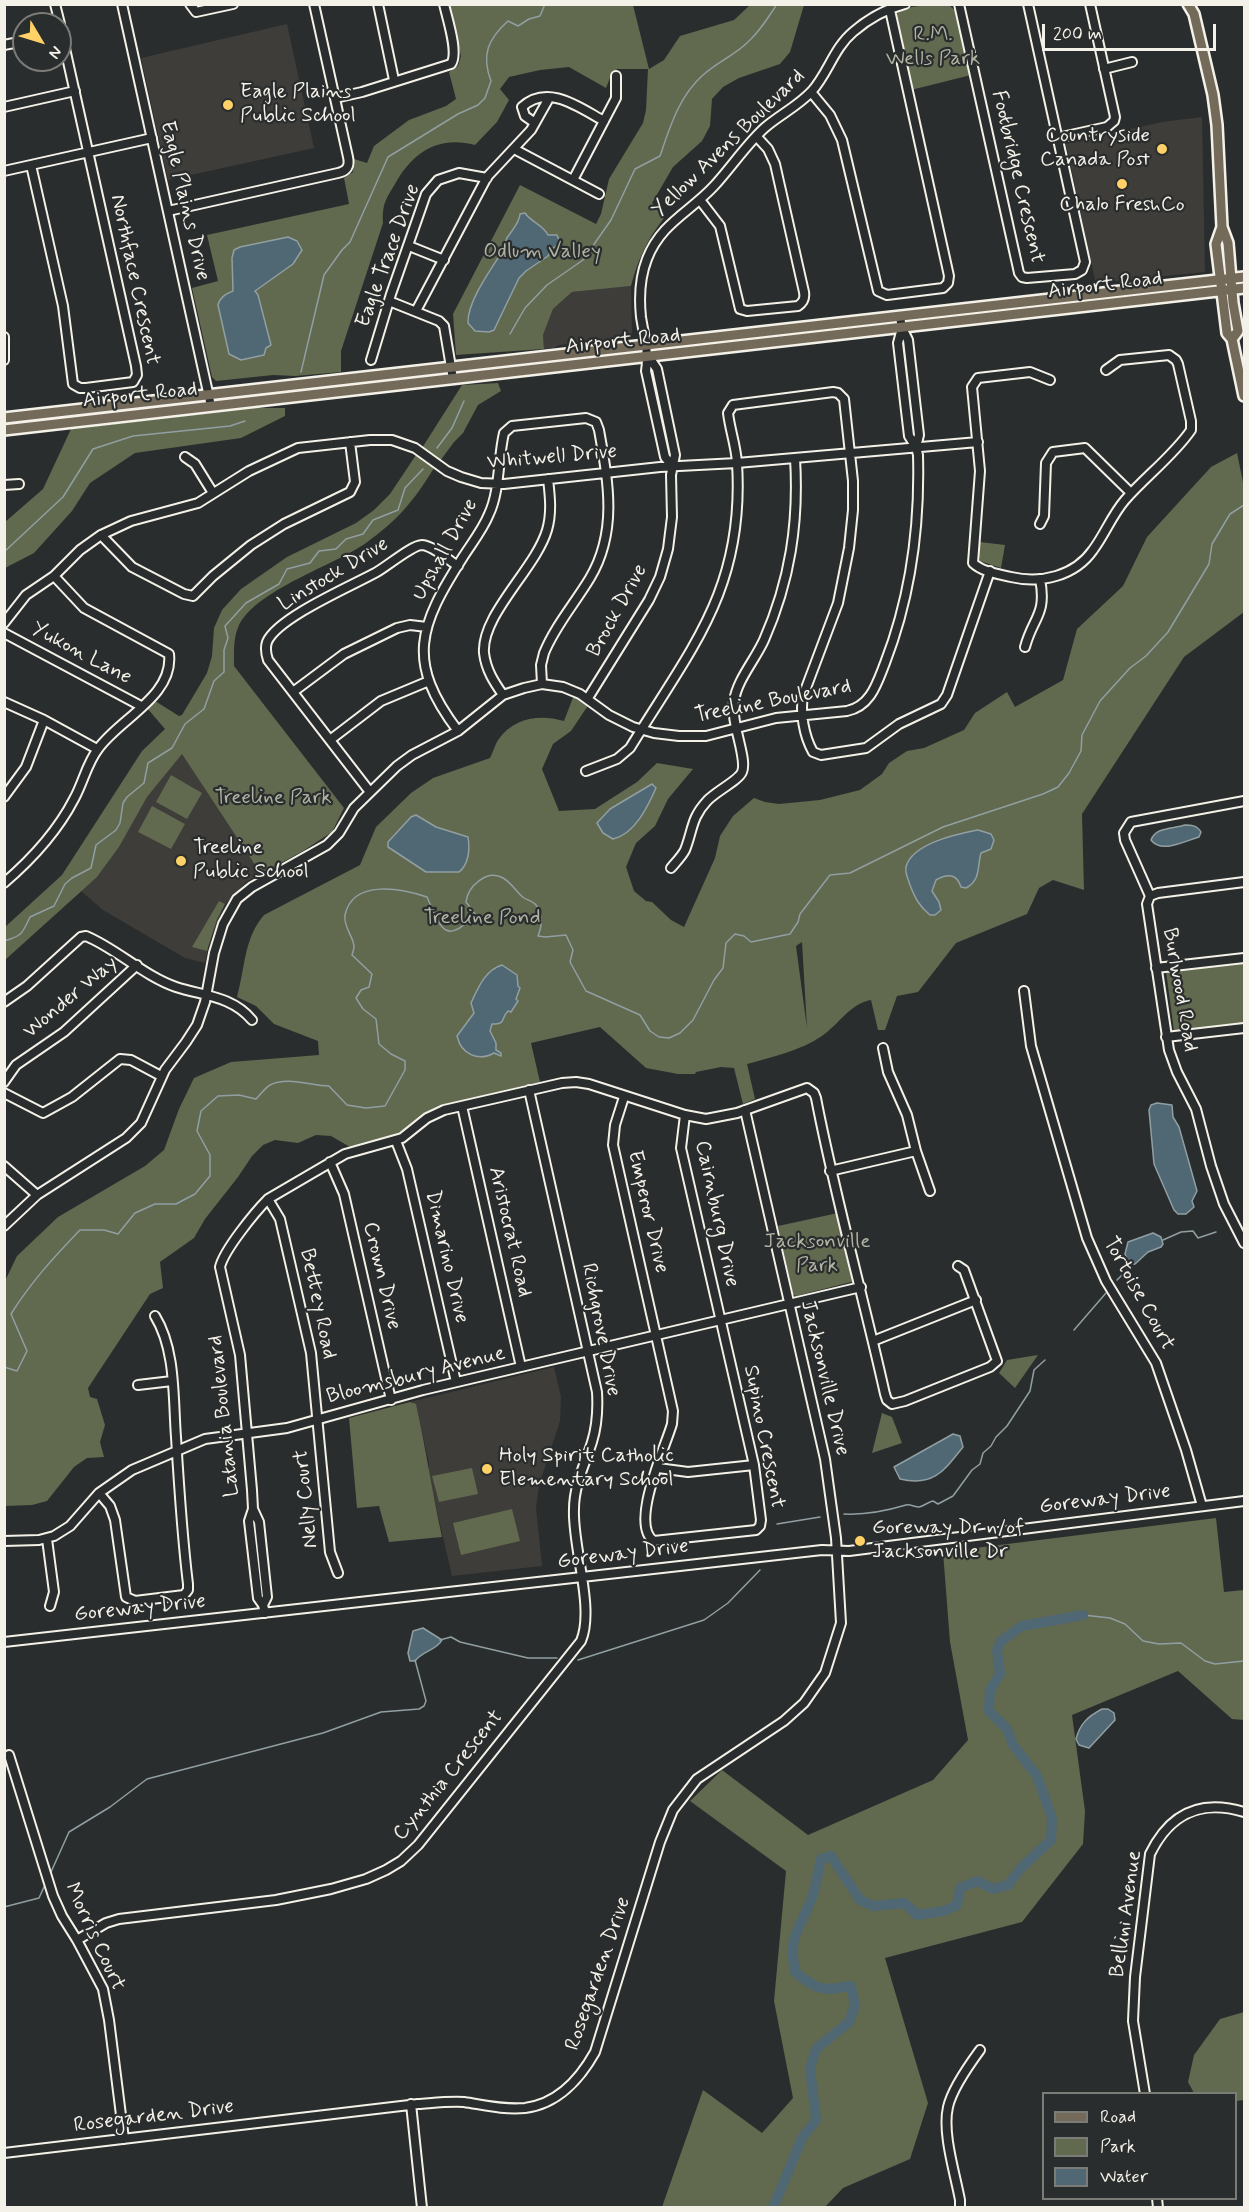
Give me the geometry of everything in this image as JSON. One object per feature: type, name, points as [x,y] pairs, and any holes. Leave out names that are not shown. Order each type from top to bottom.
[{"type":"main road","points":[[1188,4],[1196,9],[1217,125],[1222,227],[1228,243],[1238,331],[1232,339]]},
{"type":"main road","points":[[1222,227],[1216,244],[1221,291],[1227,333],[1232,339],[1245,396]]},
{"type":"main road","name":"Airport Road","points":[[4,418],[1245,277]]},
{"type":"main road","name":"Airport Road","points":[[4,430],[1245,288]]},
{"type":"street","name":"Eagle Plains Drive","points":[[122,4],[211,406]]},
{"type":"street","points":[[190,4],[196,12],[233,4]]},
{"type":"street","points":[[168,211],[344,172],[349,164],[314,4]]},
{"type":"street","points":[[378,4],[394,80]]},
{"type":"street","points":[[335,98],[447,66],[453,61],[454,53],[444,4]]},
{"type":"street","name":"Yellow Avens Boulevard","points":[[646,346],[640,298],[641,282],[648,256],[668,225],[700,200],[769,124],[799,104],[812,92],[845,40],[865,23],[905,4]]},
{"type":"street","name":"Footbridge Crescent","points":[[959,4],[1019,273],[1025,278],[1075,274],[1082,270],[1085,262],[1028,4]]},
{"type":"street","points":[[1057,138],[1107,127],[1114,122],[1115,117],[1090,4]]},
{"type":"street","points":[[812,92],[830,115],[842,140],[878,291],[887,295],[944,288],[949,276],[890,10]]},
{"type":"street","points":[[1104,69],[1132,62]]},
{"type":"street","points":[[70,72],[88,152]]},
{"type":"street","points":[[573,180],[616,98],[616,76]]},
{"type":"street","points":[[4,107],[75,91]]},
{"type":"street","points":[[535,123],[525,116],[522,107],[530,99],[549,98],[562,98],[604,121]]},
{"type":"street","points":[[416,311],[487,178],[531,130],[549,98]]},
{"type":"street","points":[[700,200],[720,226],[740,309],[747,311],[801,304],[804,292],[775,164],[768,149],[757,137]]},
{"type":"street","points":[[4,171],[152,138]]},
{"type":"street","points":[[514,149],[599,194]]},
{"type":"street","name":"Northface Crescent","points":[[31,165],[63,306],[73,384],[86,388],[133,382],[137,375],[136,366],[88,152]]},
{"type":"street","name":"Eagle Trace Drive","points":[[371,360],[425,197],[436,181],[464,172],[487,178]]},
{"type":"street","points":[[409,246],[444,260]]},
{"type":"street","points":[[389,301],[440,321],[444,326],[453,379]]},
{"type":"street","name":"Treeline Boulevard","points":[[4,1226],[37,1195],[132,1133],[145,1116],[161,1076],[193,1031],[206,994],[214,953],[223,924],[237,899],[252,887],[322,849],[342,829],[354,808],[407,758],[458,731],[503,695],[542,684],[563,687],[588,698],[614,717],[642,729],[671,736],[690,737],[706,736],[776,718],[853,710],[867,701],[876,685],[895,636],[912,566],[918,494],[916,447],[909,436],[903,390],[898,343],[902,328],[900,317]]},
{"type":"street","points":[[4,337],[4,360]]},
{"type":"street","name":"Brock Drive","points":[[588,698],[643,612],[660,577],[671,536],[672,466],[665,457],[646,371],[649,357],[646,346]]},
{"type":"street","points":[[1050,380],[1030,372],[978,378],[972,387],[978,442],[979,496],[973,563],[979,568],[1020,579],[1040,579],[1068,572],[1086,559],[1115,512],[1189,433],[1191,421],[1178,364],[1173,357],[1169,355],[1120,360],[1106,370]]},
{"type":"street","points":[[586,771],[622,756],[700,638],[720,594],[732,553],[736,527],[737,464],[728,416],[728,411],[733,405],[833,393],[838,393],[844,399],[851,453],[853,510],[847,565],[838,603],[805,688],[802,706],[813,752],[821,755],[866,748],[899,724],[941,704],[990,571]]},
{"type":"street","name":"Upshall Drive","points":[[458,731],[438,703],[429,681],[424,652],[427,627],[437,599],[489,515],[503,439],[509,427],[592,419],[598,426],[607,473]]},
{"type":"street","name":"Whitwell Drive","points":[[4,623],[26,595],[54,576],[80,550],[101,536],[131,521],[190,506],[249,471],[293,450],[381,439],[400,442],[415,448],[454,475],[481,483],[496,484],[672,466],[737,464],[978,442]]},
{"type":"street","points":[[101,536],[132,567],[184,594],[193,596],[224,565],[251,545],[284,524],[350,492],[355,482],[350,442]]},
{"type":"street","points":[[1040,524],[1044,516],[1046,463],[1053,452],[1085,448],[1131,493]]},
{"type":"street","points":[[185,457],[195,464],[213,493]]},
{"type":"street","points":[[671,868],[685,851],[693,822],[702,807],[714,793],[741,775],[743,764],[733,713],[735,695],[769,630],[790,563],[797,508],[795,459]]},
{"type":"street","points":[[542,684],[541,665],[546,648],[591,575],[602,551],[609,516],[607,473]]},
{"type":"street","points":[[503,695],[487,667],[484,640],[493,621],[544,539],[551,508],[548,479]]},
{"type":"street","points":[[4,485],[19,484]]},
{"type":"street","name":"Linstock Drive","points":[[370,792],[267,656],[267,642],[277,630],[312,606],[375,573],[417,546],[429,548],[458,566]]},
{"type":"street","points":[[4,883],[38,851],[75,797],[98,749],[164,682],[170,663],[169,654],[84,609],[54,576]]},
{"type":"street","points":[[1025,647],[1029,633],[1041,610],[1043,596],[1040,579]]},
{"type":"street","points":[[293,692],[344,654],[380,636],[402,626],[427,627]]},
{"type":"street","name":"Yukon Lane","points":[[4,633],[141,706]]},
{"type":"street","points":[[330,740],[381,701],[429,681]]},
{"type":"street","points":[[4,702],[98,749]]},
{"type":"street","points":[[4,797],[26,766],[44,720]]},
{"type":"street","points":[[1245,801],[1131,822],[1124,833],[1150,896],[1158,893],[1245,882]]},
{"type":"street","name":"Burlwood Road","points":[[1150,896],[1147,904],[1166,1037],[1174,1065],[1200,1119],[1211,1166],[1224,1204],[1245,1244]]},
{"type":"street","points":[[4,1002],[27,986],[84,936],[88,936],[172,985],[206,994],[243,1008],[252,1020]]},
{"type":"street","points":[[1156,968],[1245,958]]},
{"type":"street","name":"Wonder Way","points":[[4,1082],[16,1065],[64,1032],[137,965]]},
{"type":"street","name":"Tortoise Court","points":[[1024,991],[1031,1046],[1087,1238],[1106,1281],[1156,1364],[1186,1450],[1202,1506]]},
{"type":"street","points":[[1166,1037],[1245,1028]]},
{"type":"street","points":[[883,1048],[888,1072],[906,1109],[916,1151],[930,1191]]},
{"type":"street","points":[[4,1093],[43,1113],[72,1097],[120,1059],[126,1058],[161,1076]]},
{"type":"street","name":"Latania Boulevard","points":[[264,1609],[258,1598],[249,1521],[253,1509],[240,1355],[220,1266],[229,1249],[268,1199],[345,1154],[396,1141],[435,1114],[529,1090],[576,1082],[589,1084],[684,1115],[712,1118],[745,1110],[802,1088],[811,1089],[816,1098],[830,1171],[861,1287],[887,1400],[892,1404],[906,1401],[994,1366],[997,1361],[996,1356],[976,1300]]},
{"type":"street","name":"Richgrove Drive","points":[[529,1090],[597,1392],[598,1408],[592,1441],[577,1485],[574,1506],[574,1526],[581,1577]]},
{"type":"street","name":"Emperor Drive","points":[[624,1097],[615,1125],[613,1145],[657,1336]]},
{"type":"street","name":"Aristocrat Road","points":[[462,1106],[521,1367]]},
{"type":"street","name":"Jacksonville Drive","points":[[745,1110],[825,1459],[836,1550]]},
{"type":"street","name":"Cairnburg Drive","points":[[684,1115],[681,1148],[721,1320]]},
{"type":"street","name":"Dimarino Drive","points":[[396,1141],[407,1169],[456,1382]]},
{"type":"street","points":[[830,1171],[916,1151]]},
{"type":"street","name":"Crown Drive","points":[[330,1162],[344,1194],[391,1400]]},
{"type":"street","points":[[4,1166],[37,1195]]},
{"type":"street","name":"Bettey Road","points":[[268,1199],[279,1215],[311,1353],[317,1420]]},
{"type":"street","points":[[873,1341],[976,1300],[964,1270],[958,1266]]},
{"type":"street","name":"Bloomsbury Avenue","points":[[4,1541],[47,1539],[70,1526],[99,1493],[137,1467],[210,1438],[287,1428],[456,1382],[861,1287]]},
{"type":"street","points":[[99,1493],[110,1506],[115,1520],[126,1598],[135,1601],[184,1595],[188,1590],[188,1584],[170,1362],[162,1328],[155,1316]]},
{"type":"street","name":"Supino Crescent","points":[[657,1336],[674,1414],[646,1501],[644,1517],[648,1538],[654,1541],[756,1530],[761,1520],[754,1465],[721,1320]]},
{"type":"street","points":[[138,1385],[172,1382]]},
{"type":"street","name":"Nelly Court","points":[[317,1420],[330,1552],[338,1573]]},
{"type":"street","points":[[658,1468],[688,1472],[754,1465]]},
{"type":"street","name":"Goreway Drive","points":[[4,1642],[264,1609],[822,1550],[856,1550],[1245,1501]]},
{"type":"street","points":[[47,1539],[54,1592],[50,1606]]},
{"type":"street","name":"Rosegarden Drive","points":[[4,2153],[411,2104],[462,2102],[495,2107],[525,2108],[552,2098],[579,2078],[595,2052],[660,1842],[673,1810],[697,1779],[790,1716],[814,1690],[825,1673],[841,1623],[836,1550]]},
{"type":"street","name":"Cynthia Crescent","points":[[77,1940],[106,1923],[119,1919],[276,1900],[331,1889],[366,1879],[401,1861],[418,1845],[581,1641],[585,1624],[581,1577]]},
{"type":"street","name":"Morris Court","points":[[9,1755],[53,1896],[103,1989],[110,2020],[124,2139]]},
{"type":"street","name":"Bellini Avenue","points":[[1145,2092],[1133,2021],[1135,1977],[1150,1854],[1157,1840],[1170,1824],[1188,1813],[1201,1808],[1217,1807],[1245,1812]]},
{"type":"street","points":[[960,2208],[946,2125],[948,2106],[980,2050]]},
{"type":"street","points":[[411,2104],[422,2208]]},
{"type":"shaded area","name":"Eagle Plains Public School","points":[[287,24],[314,148],[168,180],[141,58]]},
{"type":"shaded area","points":[[1202,117],[1205,272],[1116,281],[1095,280],[1066,144],[1162,122]]},
{"type":"shaded area","points":[[631,286],[632,337],[623,341],[559,345],[544,349],[543,335],[553,309],[572,292]]},
{"type":"shaded area","name":"Treeline Public School","points":[[182,753],[261,874],[246,882],[225,904],[209,942],[205,963],[185,958],[103,910],[81,891],[97,877],[119,847],[146,798]]},
{"type":"shaded area","name":"Holy Spirit Catholic Elementary School","points":[[554,1367],[561,1397],[560,1421],[539,1485],[536,1508],[542,1566],[452,1576],[429,1476],[429,1463],[416,1405],[410,1402]]},
{"type":"green space","name":"Odlum Valley","points":[[449,5],[633,5],[649,69],[664,60],[680,36],[734,20],[750,5],[804,5],[790,52],[780,64],[739,78],[723,87],[712,99],[710,126],[702,141],[673,167],[652,203],[664,218],[644,250],[631,286],[572,292],[553,309],[543,335],[544,349],[456,355],[453,314],[520,185],[596,224],[601,214],[609,179],[643,123],[648,69],[617,69],[606,88],[569,67],[540,70],[509,77],[500,89],[509,100],[497,122],[475,145],[449,143],[428,149],[409,163],[389,194],[384,206],[383,223],[341,351],[341,372],[295,376],[273,375],[216,381],[212,377],[192,288],[218,281],[207,235],[349,204],[344,178],[353,172],[354,159],[367,163],[374,146],[409,120],[446,106],[456,99],[449,72],[458,66],[461,56]]},
{"type":"green space","name":"R.M. Wells Park","points":[[950,6],[957,12],[971,75],[911,90],[895,16],[913,7]]},
{"type":"green space","points":[[498,383],[501,391],[478,405],[463,433],[440,461],[422,448],[462,385]]},
{"type":"green space","points":[[253,408],[285,408],[285,416],[241,438],[135,453],[90,483],[72,511],[34,553],[5,568],[5,522],[43,489],[71,429]]},
{"type":"green space","name":"Treeline Pond","points":[[1237,453],[1244,487],[1244,612],[1184,657],[1082,814],[1084,890],[1053,880],[1039,888],[1027,914],[956,943],[918,992],[897,996],[885,1030],[878,1030],[871,1000],[857,1005],[822,1036],[805,1046],[747,1064],[755,1099],[743,1104],[734,1068],[721,1067],[695,1074],[678,1074],[646,1068],[600,1027],[531,1043],[540,1082],[438,1106],[390,1138],[350,1147],[331,1136],[316,1135],[298,1143],[275,1140],[263,1145],[252,1156],[205,1219],[194,1238],[160,1262],[163,1288],[150,1294],[88,1388],[90,1397],[97,1399],[105,1425],[100,1442],[104,1457],[87,1458],[74,1467],[47,1501],[32,1505],[5,1506],[4,1283],[17,1256],[58,1217],[145,1166],[164,1150],[179,1109],[194,1078],[231,1062],[319,1055],[318,1041],[274,1024],[256,1006],[237,997],[252,933],[264,915],[360,865],[376,827],[411,793],[433,778],[490,758],[498,740],[512,726],[537,718],[564,721],[574,695],[589,704],[571,731],[553,744],[542,769],[559,811],[595,809],[637,782],[657,763],[693,769],[668,799],[655,826],[636,843],[626,867],[634,891],[646,901],[652,902],[671,920],[684,927],[715,858],[720,836],[733,816],[754,798],[779,804],[820,800],[860,790],[882,774],[889,763],[907,751],[924,748],[964,730],[975,713],[1007,692],[1015,707],[1063,680],[1077,629],[1123,586],[1147,537],[1211,467]],"holes":[[[802,942],[807,1028],[796,946]]]},
{"type":"green space","name":"Treeline Park","points":[[416,455],[434,468],[412,500],[388,526],[352,552],[297,579],[262,600],[239,625],[236,635],[234,666],[344,808],[332,832],[261,874],[182,754],[147,797],[119,847],[97,877],[5,960],[5,927],[62,875],[142,751],[165,729],[147,708],[155,701],[179,716],[182,715],[207,673],[212,656],[214,628],[222,610],[241,589],[287,557],[356,523],[374,510],[390,494]]},
{"type":"green space","points":[[980,542],[1005,545],[1001,568],[980,561]]},
{"type":"green space","points":[[171,775],[202,793],[187,819],[156,802]]},
{"type":"green space","points":[[152,806],[185,824],[171,849],[138,832]]},
{"type":"green space","points":[[219,901],[225,904],[217,919],[207,951],[192,947]]},
{"type":"green space","points":[[1244,962],[1244,1024],[1174,1031],[1166,971]]},
{"type":"green space","name":"Jacksonville Park","points":[[838,1213],[855,1281],[796,1296],[793,1294],[778,1226]]},
{"type":"green space","points":[[1038,1355],[1015,1388],[999,1373],[1007,1360]]},
{"type":"green space","points":[[410,1402],[416,1404],[442,1537],[389,1542],[379,1506],[357,1508],[349,1418]]},
{"type":"green space","points":[[882,1413],[892,1417],[902,1443],[872,1453]]},
{"type":"green space","points":[[472,1468],[478,1494],[439,1502],[432,1476]]},
{"type":"green space","points":[[512,1509],[520,1541],[461,1555],[453,1523]]},
{"type":"green space","points":[[1216,1518],[1224,1592],[1244,1590],[1244,1720],[1232,1719],[1178,1671],[1072,1715],[1085,1811],[1083,1844],[1022,1922],[885,1958],[928,2103],[910,2159],[843,2188],[825,2207],[662,2207],[703,2090],[762,2133],[793,2098],[774,2001],[786,1871],[690,1801],[722,1770],[808,1835],[933,1780],[968,1740],[950,1642],[943,1552]]},
{"type":"green space","points":[[1244,2012],[1244,2100],[1237,2101],[1237,2092],[1193,2092],[1188,2082],[1194,2055],[1220,2019]]},
{"type":"water","points":[[525,213],[548,235],[557,235],[560,243],[548,256],[519,278],[494,330],[475,331],[468,323],[471,306],[519,220],[520,214]]},
{"type":"water","points":[[288,237],[297,241],[302,250],[293,264],[255,291],[271,345],[266,348],[264,355],[241,360],[229,354],[218,305],[222,298],[233,291],[232,258],[234,250]]},
{"type":"water","points":[[652,784],[656,788],[645,811],[628,831],[613,839],[603,833],[597,823],[610,809]]},
{"type":"water","points":[[416,815],[436,827],[468,837],[468,856],[459,872],[426,872],[388,847],[388,842],[411,817]]},
{"type":"water","points":[[1185,825],[1198,828],[1201,832],[1199,837],[1167,846],[1155,844],[1151,840],[1161,831]]},
{"type":"water","points":[[978,830],[991,834],[994,840],[991,849],[981,853],[978,873],[974,881],[966,888],[961,887],[957,879],[951,876],[944,876],[936,880],[932,891],[941,910],[935,915],[930,915],[918,902],[906,874],[906,867],[910,859],[926,846],[937,841]]},
{"type":"water","points":[[502,965],[517,975],[520,988],[516,999],[518,1001],[511,1012],[508,1011],[502,1022],[492,1024],[490,1031],[496,1043],[496,1050],[501,1053],[501,1056],[494,1053],[482,1057],[471,1055],[462,1048],[457,1036],[474,1013],[471,1003],[476,991],[491,971]]},
{"type":"water","points":[[1157,1103],[1172,1105],[1173,1117],[1179,1127],[1197,1191],[1192,1201],[1194,1207],[1186,1214],[1178,1214],[1174,1210],[1154,1164],[1149,1110],[1151,1105]]},
{"type":"water","points":[[1153,1233],[1161,1237],[1163,1244],[1161,1247],[1148,1252],[1135,1264],[1129,1264],[1125,1254],[1128,1242]]},
{"type":"water","points":[[953,1434],[960,1436],[963,1447],[943,1470],[921,1481],[900,1479],[894,1467]]},
{"type":"water","points":[[423,1628],[442,1640],[415,1661],[410,1661],[408,1653],[413,1631]]},
{"type":"water","points":[[1102,1709],[1108,1709],[1114,1713],[1115,1720],[1089,1748],[1079,1745],[1076,1739],[1082,1725]]},
{"type":"waterway","points":[[301,372],[324,275],[350,242],[388,157],[458,114],[478,105],[485,98],[491,81],[487,63],[491,41],[508,21],[518,26],[529,19],[540,16],[545,4]]},
{"type":"waterway","points":[[510,334],[525,308],[547,285],[583,260],[611,220],[635,169],[660,156],[676,112],[695,83],[708,70],[748,42],[777,4]]},
{"type":"waterway","points":[[437,448],[452,428],[464,401]]},
{"type":"waterway","points":[[4,552],[63,497],[93,449],[133,436],[230,426],[245,421]]},
{"type":"waterway","points":[[4,941],[21,934],[30,917],[54,906],[65,884],[91,868],[96,845],[116,830],[120,823],[123,803],[144,783],[148,763],[172,748],[185,724],[204,709],[214,681],[224,672],[224,650],[228,638],[225,626],[246,603],[279,584],[287,569],[310,563],[319,551],[336,549],[346,539],[363,534],[373,520],[398,510],[405,488],[423,469]]},
{"type":"waterway","points":[[4,1367],[17,1371],[27,1351],[11,1314],[43,1270],[80,1230],[104,1230],[118,1234],[135,1213],[155,1204],[176,1204],[195,1194],[210,1176],[210,1155],[197,1131],[201,1111],[218,1096],[239,1095],[256,1099],[270,1085],[292,1081],[329,1086],[347,1105],[366,1108],[385,1106],[405,1070],[405,1061],[391,1054],[379,1044],[376,1019],[363,1009],[356,998],[361,990],[369,987],[372,974],[352,955],[353,942],[345,923],[345,915],[350,903],[358,895],[368,891],[393,889],[427,897],[440,924],[450,931],[457,930],[475,914],[466,902],[474,885],[485,877],[503,878],[521,896],[536,905],[541,920],[538,936],[566,935],[573,950],[570,962],[586,991],[640,1015],[650,1031],[659,1037],[669,1038],[680,1033],[693,1020],[723,968],[726,943],[735,934],[744,936],[751,942],[790,934],[800,914],[830,875],[850,873],[943,827],[1058,787],[1081,751],[1082,735],[1100,701],[1168,632],[1209,564],[1212,544],[1230,514],[1244,505]]},
{"type":"waterway","points":[[1163,1240],[1181,1232],[1193,1231],[1198,1238],[1216,1232]]},
{"type":"waterway","points":[[1117,1280],[1131,1266]]},
{"type":"waterway","points":[[1074,1330],[1106,1293]]},
{"type":"waterway","points":[[844,1514],[875,1512],[908,1505],[919,1507],[933,1501],[938,1504],[953,1496],[972,1470],[980,1464],[983,1453],[1007,1426],[1030,1391],[1034,1370],[1045,1360]]},
{"type":"waterway","points":[[777,1524],[820,1517]]},
{"type":"waterway","points":[[578,1660],[704,1620],[728,1603],[760,1570]]},
{"type":"waterway","points":[[1083,1615],[1110,1618],[1125,1624],[1143,1641],[1159,1644],[1181,1643],[1205,1661],[1215,1664],[1244,1661]]},
{"type":"waterway","points":[[773,2208],[802,2138],[816,2120],[810,2068],[816,2049],[849,2022],[855,2005],[851,1986],[833,1989],[820,1988],[795,1972],[793,1943],[811,1900],[821,1859],[831,1856],[860,1900],[873,1906],[904,1903],[917,1915],[944,1911],[957,1905],[960,1888],[977,1881],[993,1889],[1008,1885],[1021,1868],[1051,1840],[1052,1818],[1037,1776],[1013,1745],[1007,1729],[989,1711],[990,1690],[1000,1674],[997,1650],[1001,1641],[1022,1626],[1083,1615]]},
{"type":"waterway","points":[[440,1640],[451,1637],[460,1642],[528,1658],[557,1658]]},
{"type":"waterway","points":[[51,1872],[69,1832],[110,1807],[147,1779],[323,1733],[381,1712],[419,1709],[426,1701],[415,1660]]},
{"type":"waterway","points":[[4,1907],[39,1898],[44,1887]]},
{"type":"place","name":"Eagle Plains Public School","points":[[228,105]]},
{"type":"place","name":"Countryside Canada Post","points":[[1162,149]]},
{"type":"place","name":"Chalo FreshCo","points":[[1122,184]]},
{"type":"place","name":"Treeline Public School","points":[[181,861]]},
{"type":"place","name":"Holy Spirit Catholic Elementary School","points":[[487,1469]]},
{"type":"place","name":"Goreway Dr n/of Jacksonville Dr","points":[[860,1541]]}]
